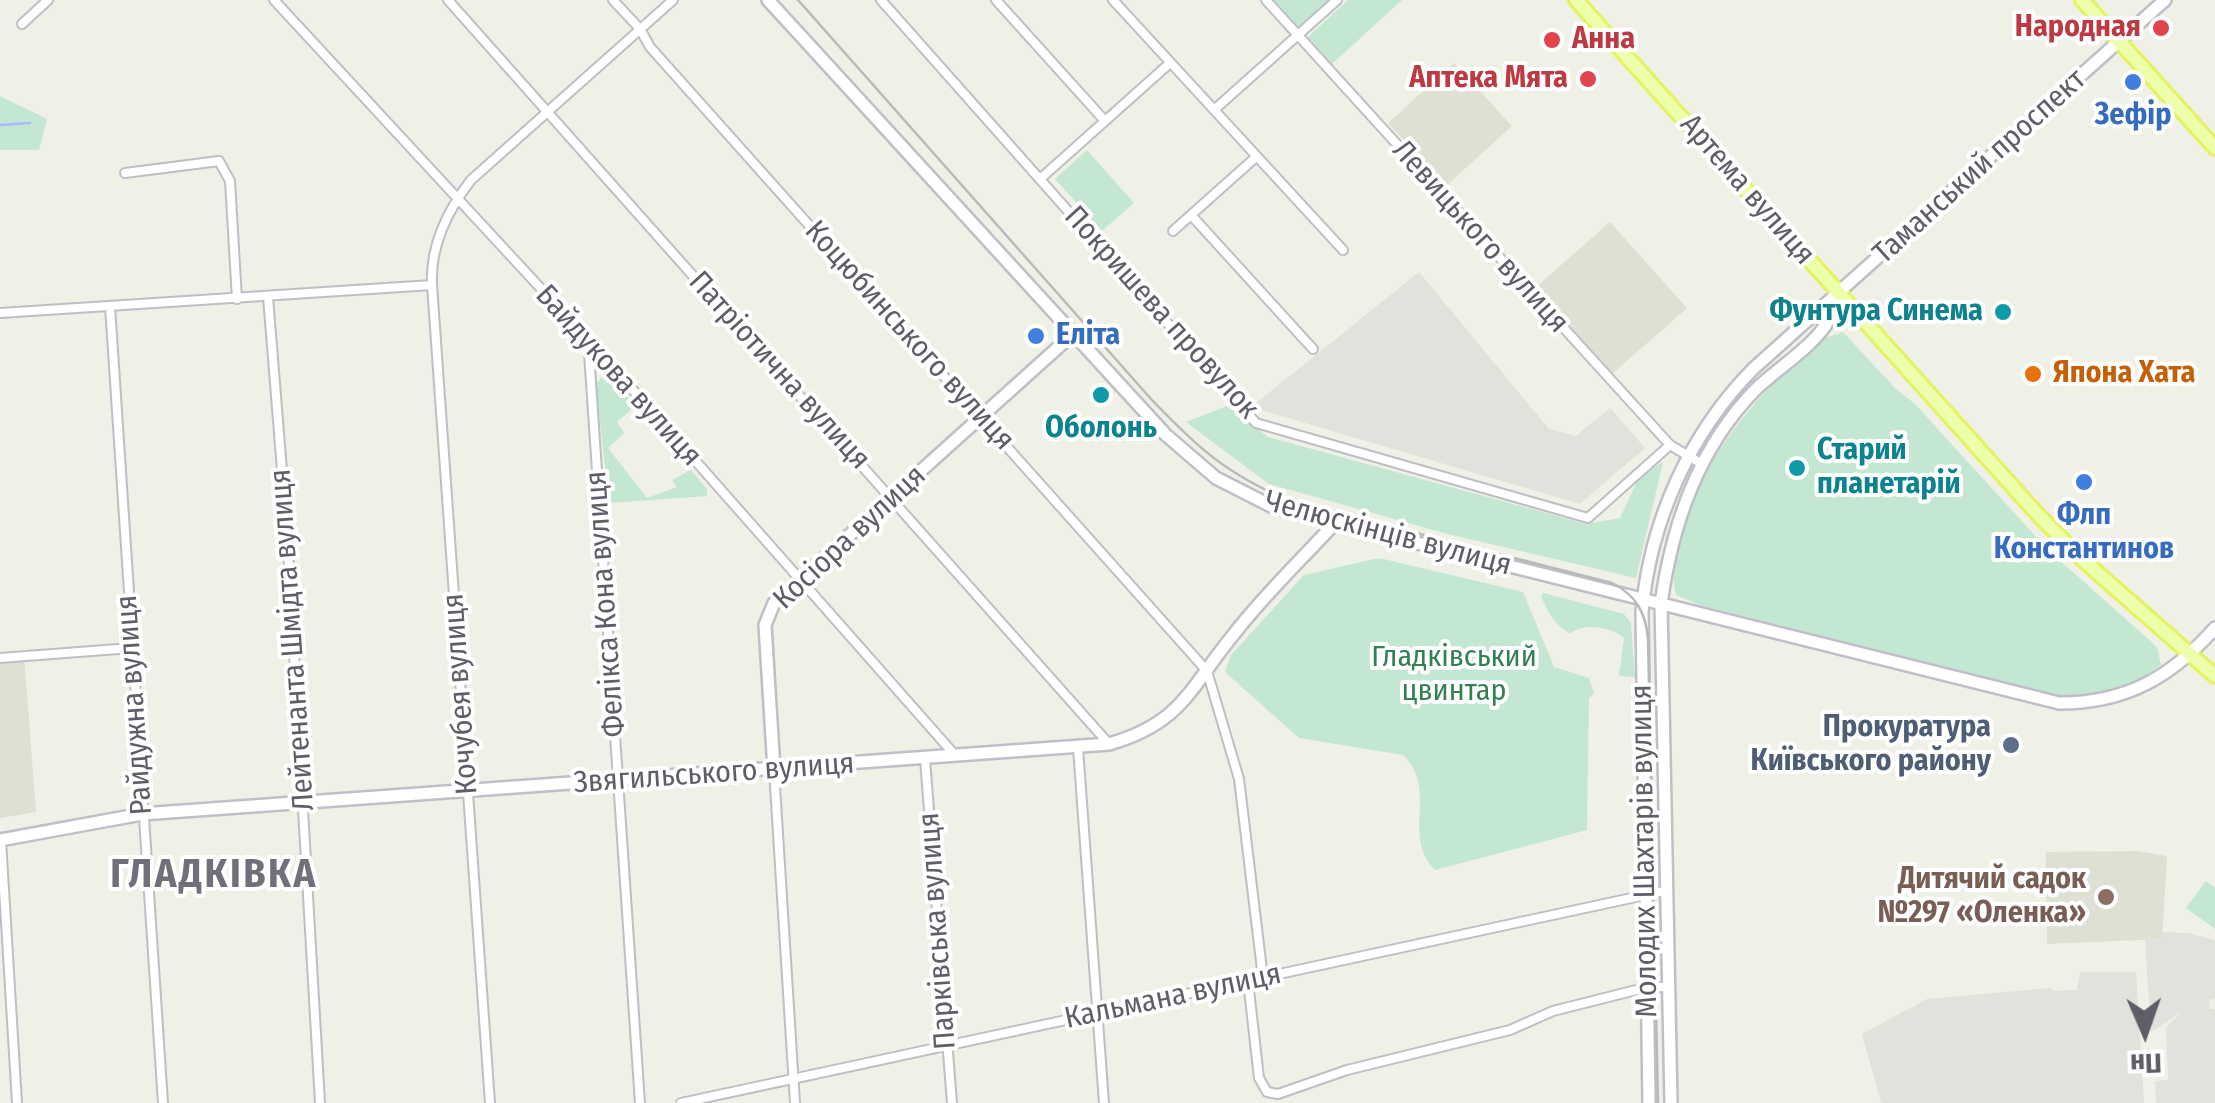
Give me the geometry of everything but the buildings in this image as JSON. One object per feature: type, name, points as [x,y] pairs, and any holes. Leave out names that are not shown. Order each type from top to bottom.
[{"type":"main road","name":"Артема вулиця","points":[[1576,0],[2061,540],[2215,676]]},
{"type":"main road","points":[[2082,0],[2215,148]]},
{"type":"street","points":[[22,24],[48,0]]},
{"type":"street","name":"Байдукова вулиця","points":[[274,0],[596,347],[956,757]]},
{"type":"street","name":"Патріотична вулиця","points":[[448,0],[1109,744]]},
{"type":"street","name":"Коцюбинського вулиця","points":[[613,0],[640,29],[650,47],[1207,672]]},
{"type":"street","name":"Кочубея вулиця","points":[[490,1103],[431,264],[456,199],[471,180],[673,0]]},
{"type":"street","name":"Челюскінців вулиця","points":[[768,0],[1166,435],[1216,478],[1273,507],[2060,703],[2123,696],[2191,655],[2215,628]]},
{"type":"street","name":"Покришева провулок","points":[[882,0],[1256,423],[1588,518],[1670,445]]},
{"type":"street","points":[[996,0],[1105,121]]},
{"type":"street","points":[[1113,0],[1342,250]]},
{"type":"street","name":"Левицького вулиця","points":[[1266,0],[1670,445],[1702,464]]},
{"type":"street","points":[[1214,110],[1337,0]]},
{"type":"street","name":"Таманський проспект","points":[[1643,600],[1663,518],[1688,456],[1740,382],[2165,0]]},
{"type":"street","points":[[1040,179],[1170,63]]},
{"type":"street","points":[[1173,231],[1256,158]]},
{"type":"street","points":[[124,173],[219,161],[230,181],[237,299]]},
{"type":"street","points":[[1191,215],[1313,349]]},
{"type":"street","points":[[0,313],[432,286]]},
{"type":"street","name":"Таманський проспект","points":[[1661,604],[1673,538],[1702,464],[1754,391],[1824,327],[1838,294]]},
{"type":"street","name":"Лейтенанта Шмідта вулиця","points":[[268,297],[304,803],[320,1103]]},
{"type":"street","name":"Райдужна вулиця","points":[[110,306],[163,1103]]},
{"type":"street","name":"Косіора вулиця","points":[[795,1103],[764,625],[774,602],[1072,334]]},
{"type":"street","name":"Фелікса Кона вулиця","points":[[596,347],[589,353],[640,1103]]},
{"type":"street","name":"Звягильського вулиця","points":[[0,840],[142,814],[1109,744],[1132,738],[1164,719],[1190,696],[1233,634],[1334,524]]},
{"type":"street","name":"Молодих Шахтарів вулиця","points":[[1643,600],[1649,1103]]},
{"type":"street","name":"Молодих Шахтарів вулиця","points":[[1661,604],[1671,1103]]},
{"type":"street","points":[[0,658],[131,648]]},
{"type":"street","points":[[1207,672],[1240,779],[1262,978]]},
{"type":"street","points":[[1078,748],[1104,1103]]},
{"type":"street","name":"Парківська вулиця","points":[[925,759],[952,1103]]},
{"type":"street","points":[[0,840],[17,1103]]},
{"type":"street","name":"Кальмана вулиця","points":[[681,1103],[1664,891]]},
{"type":"street","points":[[1248,981],[1259,1078],[1267,1092],[1278,1094],[1347,1070],[1510,1030],[1553,1011],[1648,987],[1669,987]]},
{"type":"shaded area","points":[[1454,63],[1512,126],[1446,186],[1388,123]]},
{"type":"shaded area","points":[[1610,222],[1687,308],[1612,374],[1536,287]]},
{"type":"shaded area","points":[[1419,272],[1549,429],[1576,436],[1610,408],[1645,448],[1580,504],[1251,407]]},
{"type":"shaded area","points":[[24,654],[36,812],[0,818],[0,656]]},
{"type":"shaded area","name":"Дитячий садок №297 «Оленка»","points":[[2137,851],[2167,856],[2162,939],[2047,944],[2046,852]]},
{"type":"shaded area","points":[[2163,932],[2215,940],[2215,999],[2209,1000],[2210,1009],[2215,1009],[2215,1103],[2156,1103],[2155,1081],[2168,1080],[2166,1028],[2181,1012],[2151,1032],[2145,940],[2162,939]]},
{"type":"shaded area","points":[[2080,972],[2136,972],[2144,1103],[1881,1103],[1862,1034],[1927,999],[2051,988],[2077,990]]},
{"type":"green space","points":[[1274,0],[1329,0],[1299,28]]},
{"type":"green space","points":[[1348,0],[1402,0],[1332,64],[1308,37]]},
{"type":"green space","points":[[0,96],[47,119],[39,150],[0,150]]},
{"type":"green space","points":[[1087,150],[1134,203],[1102,231],[1055,179]]},
{"type":"green space","points":[[1843,332],[1915,404],[2047,549],[2157,647],[2161,665],[2126,689],[2069,698],[1700,605],[1676,595],[1674,564],[1680,532],[1709,467],[1775,381],[1815,344]]},
{"type":"green space","points":[[603,375],[609,376],[635,406],[617,422],[624,433],[608,448],[647,498],[677,487],[672,480],[691,470],[707,489],[707,496],[609,503],[596,385]]},
{"type":"green space","points":[[1227,406],[1268,437],[1586,524],[1620,518],[1639,477],[1663,462],[1636,578],[1448,534],[1269,484],[1186,422]]},
{"type":"green space","name":"Гладківський цвинтар","points":[[1379,558],[1523,592],[1554,667],[1589,678],[1594,694],[1589,698],[1587,830],[1435,870],[1421,842],[1418,783],[1403,755],[1299,738],[1225,672],[1231,655],[1304,575]]},
{"type":"green space","points":[[1543,593],[1624,614],[1631,623],[1635,677],[1619,676],[1624,638],[1597,627],[1570,634],[1552,618]]},
{"type":"green space","points":[[2206,881],[2215,888],[2215,929],[2186,908]]},
{"type":"waterway","points":[[0,125],[30,123]]},
{"type":"tram line","points":[[798,0],[1151,399],[1229,469],[1287,500],[1612,583],[1633,599],[1642,613],[1648,639],[1658,1103]]},
{"type":"place","name":"Народная","points":[[2161,28]]},
{"type":"place","name":"Анна","points":[[1552,40]]},
{"type":"place","name":"Аптека Мята","points":[[1588,79]]},
{"type":"place","name":"Зефір","points":[[2133,82]]},
{"type":"place","name":"Фунтура Синема","points":[[2003,312]]},
{"type":"place","name":"Еліта","points":[[1036,336]]},
{"type":"place","name":"Япона Хата","points":[[2033,374]]},
{"type":"place","name":"Оболонь","points":[[1101,395]]},
{"type":"place","name":"Старий планетарій","points":[[1797,468]]},
{"type":"place","name":"Флп Константинов","points":[[2084,482]]},
{"type":"place","name":"Прокуратура Київського району","points":[[2011,745]]},
{"type":"place","name":"Дитячий садок №297 «Оленка»","points":[[2106,897]]},
{"type":"district","name":"ГЛАДКІВКА","points":[[214,876]]}]
